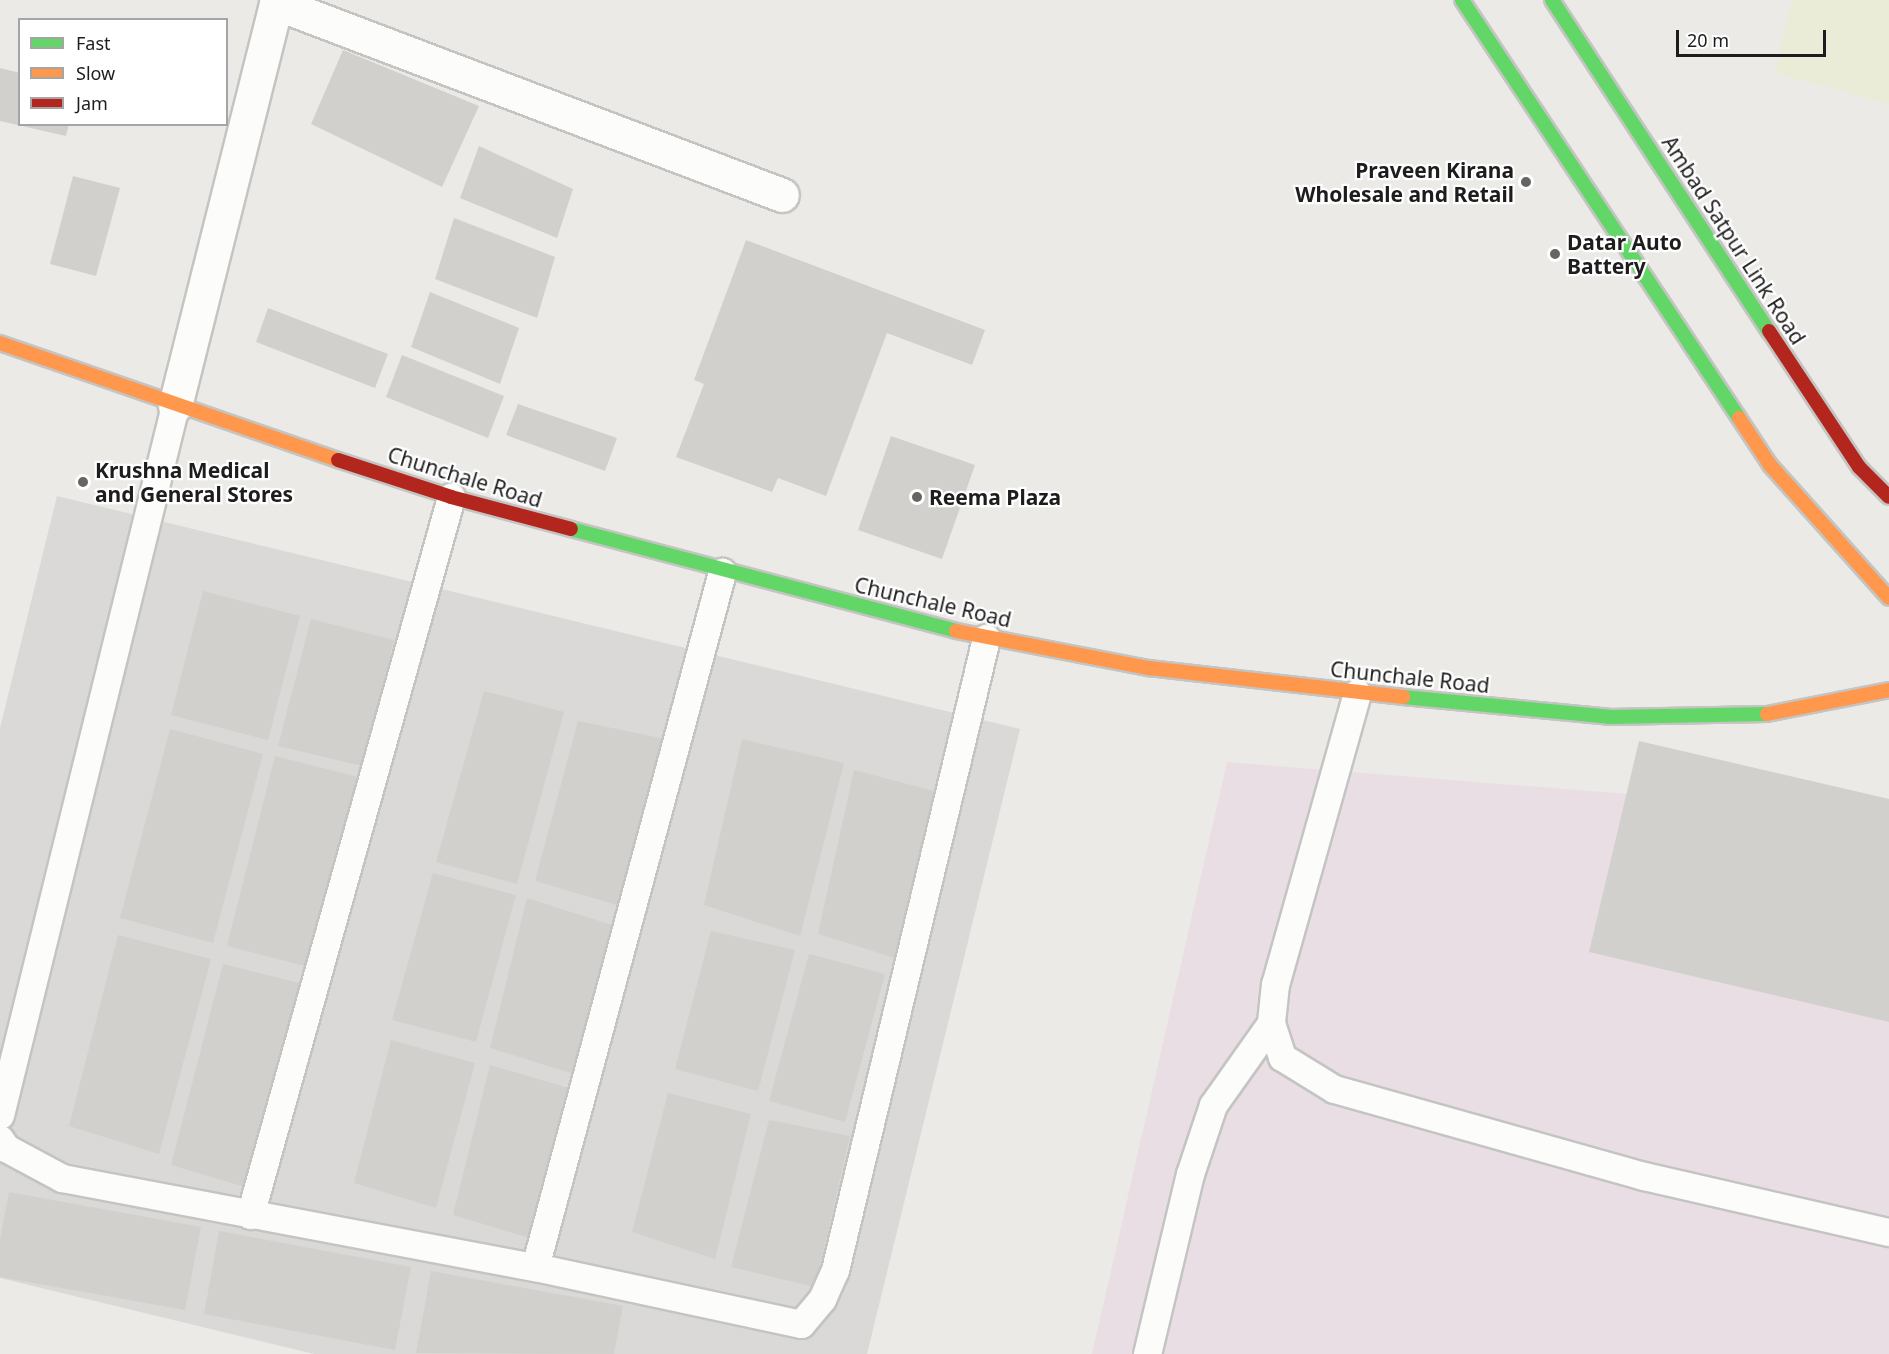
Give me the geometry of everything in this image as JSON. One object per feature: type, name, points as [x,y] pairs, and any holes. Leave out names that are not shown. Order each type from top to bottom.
[{"type":"street","points":[[1462,0],[1770,465],[1889,598]]},
{"type":"street","name":"Ambad Satpur Link Road","points":[[1552,0],[1859,467],[1889,496]]},
{"type":"street","points":[[175,406],[276,1],[782,195]]},
{"type":"street","name":"Chunchale Road","points":[[0,343],[175,406],[451,497],[722,572],[986,638],[1149,668],[1357,693],[1609,717],[1661,718],[1773,714],[1889,690]]},
{"type":"lane","points":[[0,1115],[175,406]]},
{"type":"lane","points":[[250,1215],[451,497]]},
{"type":"lane","points":[[535,1267],[722,572]]},
{"type":"lane","points":[[0,1139],[6,1148],[62,1178],[535,1267],[801,1324],[822,1299],[841,1247],[986,638]]},
{"type":"lane","points":[[1357,693],[1275,984],[1271,1023],[1282,1057],[1334,1089],[1644,1176],[1889,1232]]},
{"type":"lane","points":[[1147,1354],[1190,1174],[1213,1105],[1271,1023]]},
{"type":"shaded area","points":[[57,496],[1020,729],[867,1354],[314,1354],[0,1278],[0,728]]},
{"type":"shaded area","points":[[1227,762],[1889,815],[1889,1354],[1092,1354]]},
{"type":"green space","points":[[1792,0],[1889,0],[1889,104],[1775,73]]},
{"type":"building","points":[[343,50],[479,106],[442,187],[311,124]]},
{"type":"building","points":[[0,68],[18,72],[18,125],[0,121]]},
{"type":"building","points":[[22,126],[68,126],[66,136]]},
{"type":"building","points":[[479,146],[573,189],[557,238],[460,198]]},
{"type":"building","points":[[73,176],[120,188],[96,276],[50,264]]},
{"type":"building","points":[[454,218],[555,257],[537,318],[435,279]]},
{"type":"building","points":[[746,240],[985,330],[972,365],[887,333],[826,496],[778,478],[772,492],[676,457],[704,384],[694,380]]},
{"type":"building","points":[[430,292],[519,328],[500,384],[411,347]]},
{"type":"building","points":[[268,308],[388,354],[375,388],[256,342]]},
{"type":"building","points":[[402,355],[504,396],[488,438],[386,397]]},
{"type":"building","points":[[518,404],[617,438],[605,471],[506,435]]},
{"type":"building","name":"Reema Plaza","points":[[891,436],[975,465],[942,559],[858,530]]},
{"type":"building","points":[[203,591],[300,616],[268,740],[171,715]]},
{"type":"building","points":[[311,619],[394,640],[362,766],[278,746]]},
{"type":"building","points":[[484,691],[564,712],[517,884],[436,862]]},
{"type":"building","points":[[578,721],[666,739],[617,905],[535,881]]},
{"type":"building","points":[[170,729],[263,754],[213,943],[120,918]]},
{"type":"building","points":[[742,739],[844,763],[800,936],[704,905]]},
{"type":"building","points":[[1639,741],[1889,799],[1889,1022],[1589,952]]},
{"type":"building","points":[[275,756],[362,778],[309,967],[227,946]]},
{"type":"building","points":[[854,770],[934,791],[895,958],[818,934]]},
{"type":"building","points":[[433,873],[516,895],[476,1042],[392,1020]]},
{"type":"building","points":[[527,898],[612,925],[574,1074],[490,1048]]},
{"type":"building","points":[[711,931],[795,950],[758,1091],[675,1069]]},
{"type":"building","points":[[118,935],[211,959],[159,1154],[69,1126]]},
{"type":"building","points":[[809,954],[885,974],[845,1122],[769,1101]]},
{"type":"building","points":[[223,964],[303,984],[248,1188],[171,1165]]},
{"type":"building","points":[[391,1040],[475,1063],[436,1208],[354,1183]]},
{"type":"building","points":[[490,1065],[569,1088],[533,1239],[453,1215]]},
{"type":"building","points":[[668,1093],[751,1114],[715,1259],[632,1232]]},
{"type":"building","points":[[769,1120],[850,1136],[815,1287],[731,1267]]},
{"type":"building","points":[[9,1192],[201,1227],[185,1310],[0,1277],[0,1240]]},
{"type":"building","points":[[219,1231],[411,1267],[395,1350],[204,1314]]},
{"type":"building","points":[[431,1271],[623,1306],[614,1354],[416,1353]]},
{"type":"traffic: fast","points":[[1462,0],[1739,418]]},
{"type":"traffic: fast","points":[[1552,0],[1769,331]]},
{"type":"traffic: fast","points":[[571,529],[956,631]]},
{"type":"traffic: fast","points":[[1403,697],[1609,717],[1767,714]]},
{"type":"traffic: slow","points":[[0,343],[338,460]]},
{"type":"traffic: slow","points":[[1739,418],[1770,465],[1889,598]]},
{"type":"traffic: slow","points":[[956,631],[1149,668],[1403,697]]},
{"type":"traffic: slow","points":[[1767,714],[1889,690]]},
{"type":"traffic: jam","points":[[1769,331],[1859,467],[1889,497]]},
{"type":"traffic: jam","points":[[338,460],[451,497],[571,529]]},
{"type":"place","name":"Praveen Kirana Wholesale and Retail","points":[[1526,182]]},
{"type":"place","name":"Datar Auto Battery","points":[[1555,254]]},
{"type":"place","name":"Krushna Medical and General Stores","points":[[83,482]]},
{"type":"place","name":"Reema Plaza","points":[[917,497]]}]
